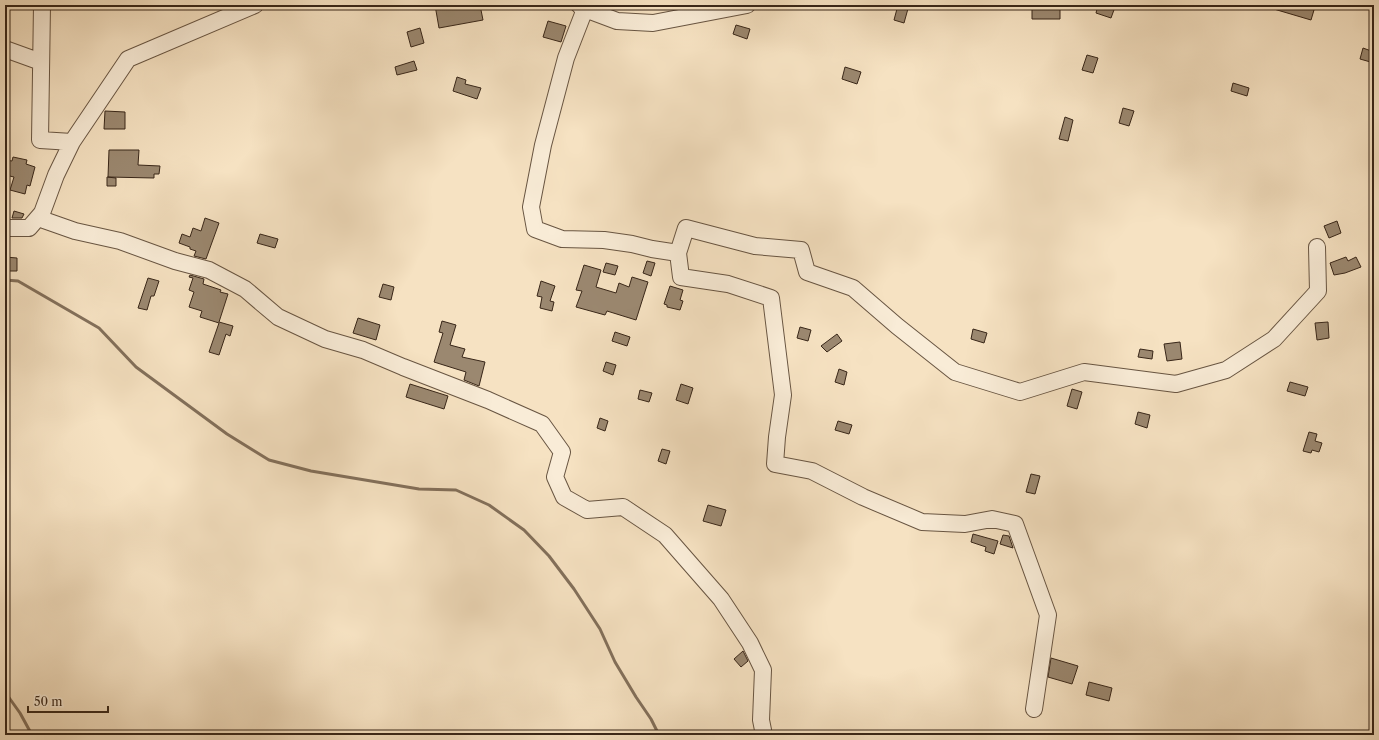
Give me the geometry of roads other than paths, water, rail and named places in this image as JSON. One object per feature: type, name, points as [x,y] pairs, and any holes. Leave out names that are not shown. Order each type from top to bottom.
[{"type":"street","points":[[42,5],[40,140],[72,142]]},
{"type":"street","points":[[5,228],[29,228],[42,213],[56,175],[72,142],[128,59],[255,5]]},
{"type":"street","points":[[678,253],[604,240],[562,238],[535,229],[531,207],[543,145],[566,58],[582,7],[617,21],[653,23],[747,5]]},
{"type":"street","points":[[5,49],[41,62]]},
{"type":"street","points":[[38,218],[75,231],[120,241],[175,261],[209,270],[245,289],[278,317],[325,339],[363,350],[402,367],[488,400],[542,424],[562,452],[556,477],[564,497],[587,510],[623,507],[665,535],[721,599],[750,643],[763,670],[761,720],[764,735]]},
{"type":"street","points":[[1034,709],[1048,615],[1016,524],[992,519],[965,524],[922,522],[863,497],[812,472],[775,464],[783,395],[771,298],[728,284],[681,277],[678,253],[686,228],[755,246],[801,250],[807,272],[853,288],[897,326],[955,372],[1020,392],[1084,372],[1176,384],[1226,370],[1274,339],[1318,291],[1317,247]]},
{"type":"waterway","points":[[5,280],[18,281],[99,328],[136,367],[227,434],[269,460],[311,471],[419,489],[456,490],[489,505],[524,530],[549,556],[574,589],[600,629],[615,662],[651,719],[659,735]]},
{"type":"waterway","points":[[5,692],[20,713],[32,735]]}]
